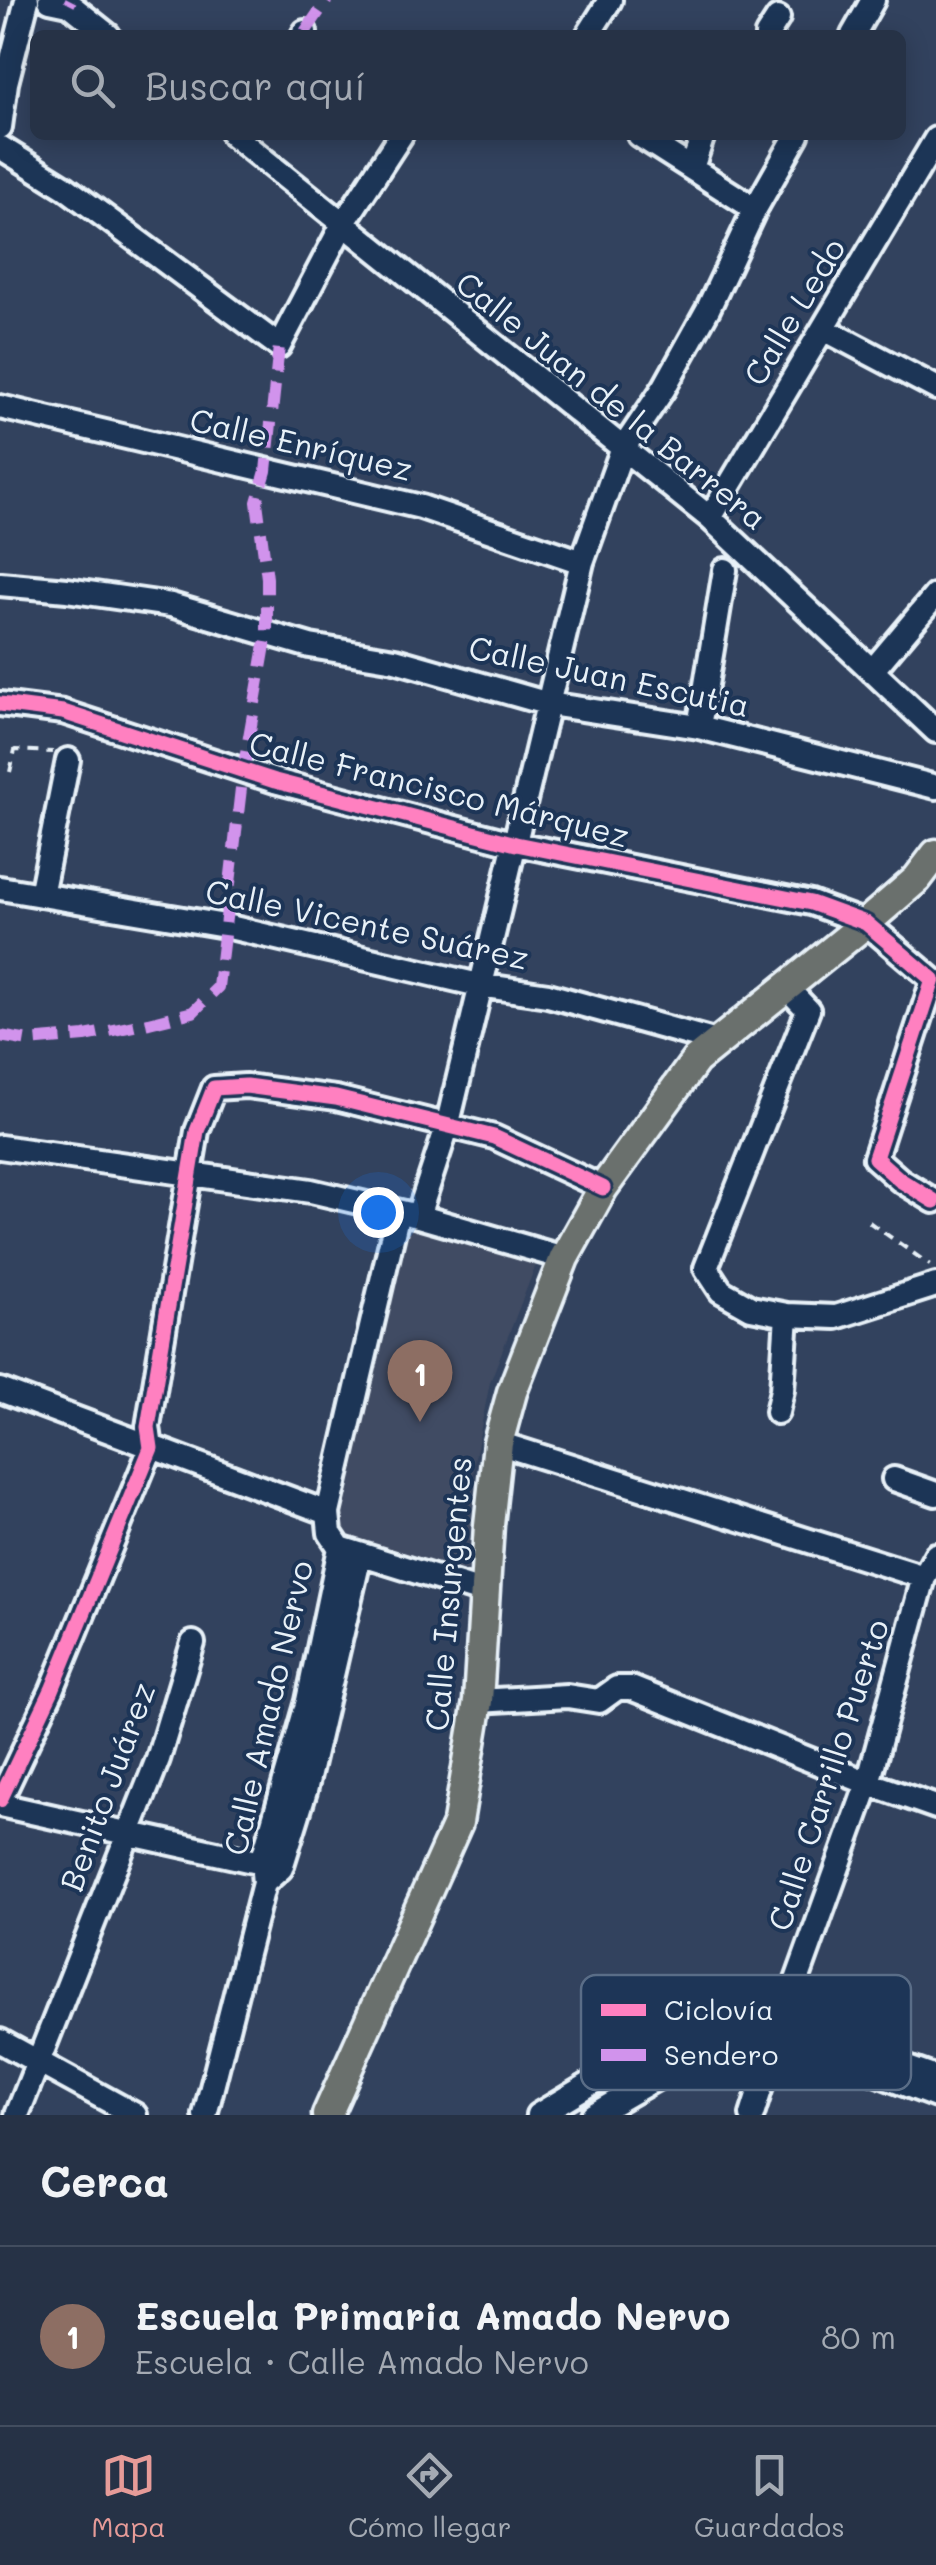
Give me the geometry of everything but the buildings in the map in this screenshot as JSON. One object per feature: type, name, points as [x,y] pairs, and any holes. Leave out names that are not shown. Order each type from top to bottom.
[{"type":"main road","name":"Calle Insurgentes","points":[[328,2115],[458,1822],[478,1701],[498,1443],[512,1392],[564,1258],[603,1188],[696,1060],[866,924],[916,879],[936,854]]},
{"type":"street","points":[[0,126],[9,66],[28,0]]},
{"type":"street","points":[[50,0],[69,4],[102,30]]},
{"type":"street","points":[[591,30],[610,0]]},
{"type":"street","points":[[856,30],[873,0]]},
{"type":"street","name":"Calle Ledo","points":[[710,518],[936,139]]},
{"type":"street","name":"Calle Juan de la Barrera","points":[[241,140],[710,518],[936,731]]},
{"type":"street","points":[[0,147],[66,188],[279,346],[343,224],[398,140]]},
{"type":"street","points":[[647,140],[755,208]]},
{"type":"street","points":[[692,168],[701,140]]},
{"type":"street","points":[[485,1593],[350,1551],[330,1533],[328,1514],[408,1214],[446,1127],[582,562],[622,450],[664,388],[699,325],[755,208],[793,140]]},
{"type":"street","points":[[824,329],[936,388]]},
{"type":"street","name":"Calle Enríquez","points":[[0,407],[421,506],[582,562]]},
{"type":"street","points":[[699,727],[725,570]]},
{"type":"street","name":"Calle Juan Escutia","points":[[0,584],[171,605],[310,646],[394,660],[549,704],[699,727],[936,787]]},
{"type":"street","points":[[872,670],[934,596]]},
{"type":"street","name":"Calle Francisco Márquez","points":[[0,704],[64,712],[275,781],[516,844],[812,903],[866,924],[933,980],[932,998]]},
{"type":"street","points":[[41,895],[68,760]]},
{"type":"street","name":"Calle Vicente Suárez","points":[[0,888],[225,926],[479,985],[548,995],[717,1042]]},
{"type":"street","points":[[786,988],[808,1010],[706,1268],[720,1291],[751,1308],[787,1315],[836,1317],[936,1285]]},
{"type":"street","points":[[932,998],[874,1158],[934,1201]]},
{"type":"street","points":[[269,1871],[128,1832],[0,1803],[52,1690],[151,1448],[148,1427],[198,1131],[214,1088],[246,1086],[336,1098],[494,1137],[603,1188]]},
{"type":"street","points":[[0,1148],[311,1192],[408,1214],[564,1258]]},
{"type":"street","points":[[777,1412],[787,1315]]},
{"type":"street","points":[[0,1390],[328,1514]]},
{"type":"street","points":[[498,1443],[924,1578]]},
{"type":"street","points":[[894,1480],[936,1494]]},
{"type":"street","name":"Calle Amado Nervo","points":[[205,2115],[314,1716],[350,1551]]},
{"type":"street","name":"Calle Carrillo Puerto","points":[[799,1975],[868,1783],[924,1578],[936,1555]]},
{"type":"street","name":"Benito Juárez","points":[[17,2115],[158,1759],[193,1643]]},
{"type":"street","points":[[478,1701],[567,1696],[599,1701],[617,1688],[632,1688],[868,1783],[936,1806]]},
{"type":"street","points":[[0,2041],[134,2115]]},
{"type":"street","points":[[911,2069],[936,2078]]},
{"type":"street","points":[[911,2085],[936,2096]]},
{"type":"street","points":[[538,2115],[581,2089]]},
{"type":"street","points":[[593,2115],[636,2090]]},
{"type":"street","name":"Calle Carrillo Puerto","points":[[752,2115],[760,2090]]},
{"type":"path","points":[[10,772],[15,750],[68,754],[68,760]]},
{"type":"path","points":[[868,1222],[936,1270]]},
{"type":"shaded area","points":[[401,1222],[537,1262],[490,1382],[474,1462],[468,1571],[344,1538],[336,1518]]},
{"type":"marked path","points":[[69,4],[71,0]]},
{"type":"marked path","points":[[306,30],[327,0]]},
{"type":"marked path","points":[[0,1036],[29,1041],[85,1036],[149,1023],[193,1012],[218,987],[243,771],[267,634],[267,578],[257,502],[266,471],[279,346]]},
{"type":"cycle path","points":[[0,704],[63,712],[275,781],[516,844],[811,903],[866,923],[933,980],[875,1158],[900,1180],[934,1201]]},
{"type":"cycle path","points":[[0,1800],[52,1690],[151,1448],[148,1427],[197,1131],[214,1088],[246,1086],[336,1098],[494,1137],[603,1188]]},
{"type":"place","name":"Escuela Primaria Amado Nervo","points":[[420,1422]]}]
